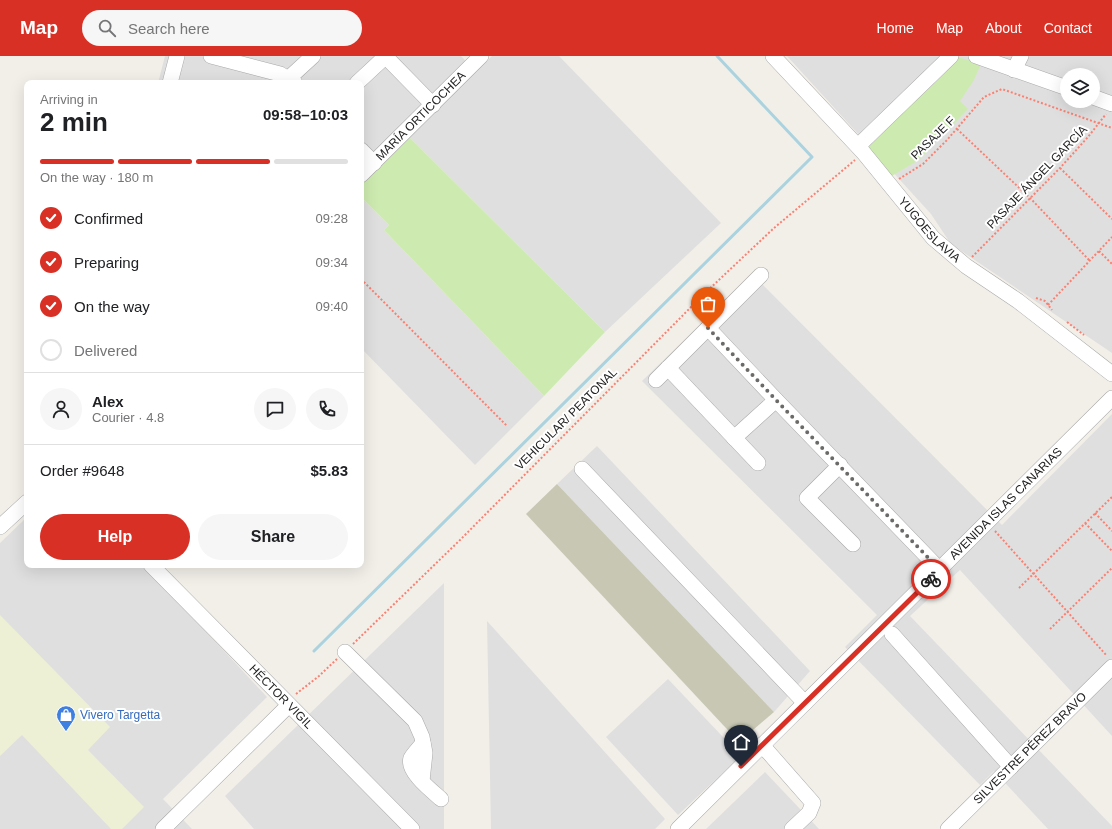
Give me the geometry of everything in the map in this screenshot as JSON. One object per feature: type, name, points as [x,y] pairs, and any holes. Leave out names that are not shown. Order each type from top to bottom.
[{"type":"street","points":[[171,80],[177,56]]},
{"type":"street","points":[[211,56],[280,74],[290,80]]},
{"type":"street","points":[[293,80],[313,56]]},
{"type":"street","points":[[360,80],[385,56],[433,104]]},
{"type":"street","name":"MARÍA ORTICOCHEA","points":[[364,172],[480,56]]},
{"type":"street","name":"YUGOESLAVIA","points":[[773,56],[860,149],[933,238],[966,266],[1018,301],[1112,374]]},
{"type":"street","points":[[860,149],[951,56]]},
{"type":"street","points":[[976,56],[1060,86]]},
{"type":"street","points":[[1014,70],[1021,56]]},
{"type":"street","points":[[1100,101],[1110,107]]},
{"type":"street","points":[[364,153],[374,163]]},
{"type":"street","points":[[656,380],[761,276]]},
{"type":"street","points":[[708,328],[940,570]]},
{"type":"street","points":[[668,368],[758,463]]},
{"type":"street","name":"AVENIDA ISLAS CANARIAS","points":[[678,829],[988,523],[1112,398]]},
{"type":"street","points":[[734,438],[776,400]]},
{"type":"street","points":[[840,465],[807,498],[853,544]]},
{"type":"street","points":[[582,469],[805,703]]},
{"type":"street","points":[[0,528],[24,505]]},
{"type":"street","name":"HÉCTOR VIGIL","points":[[154,568],[412,829]]},
{"type":"street","points":[[892,634],[1011,767]]},
{"type":"street","points":[[345,652],[415,721],[422,737],[425,753],[422,781],[441,799]]},
{"type":"street","name":"SILVESTRE PÉREZ BRAVO","points":[[948,829],[1112,667]]},
{"type":"street","points":[[163,829],[290,705]]},
{"type":"street","points":[[762,745],[813,803],[809,813],[792,829]]},
{"type":"path","name":"PASAJE F","points":[[889,184],[923,164],[947,140],[984,97],[1002,89],[1100,123]]},
{"type":"path","name":"PASAJE ÁNGEL GARCÍA","points":[[972,258],[1060,168],[1100,123],[1110,107]]},
{"type":"path","points":[[1100,123],[1112,128]]},
{"type":"path","points":[[957,129],[1030,198],[1090,260]]},
{"type":"path","name":"VEHICULAR/ PEATONAL","points":[[290,705],[293,696],[319,676],[345,652],[460,540],[496,502],[704,294],[860,149]]},
{"type":"path","points":[[1060,168],[1112,220]]},
{"type":"path","points":[[1048,305],[1112,237]]},
{"type":"path","points":[[1099,251],[1112,264]]},
{"type":"path","points":[[364,282],[507,426]]},
{"type":"path","points":[[1019,588],[1112,497]]},
{"type":"path","points":[[1095,513],[1112,531]]},
{"type":"path","points":[[988,523],[1112,661]]},
{"type":"path","points":[[1085,523],[1112,551]]},
{"type":"path","points":[[1050,629],[1112,568]]},
{"type":"shaded area","points":[[165,56],[461,56],[476,72],[492,56],[559,56],[721,223],[605,332],[409,137],[364,181],[364,80],[159,80]]},
{"type":"shaded area","points":[[787,56],[1112,56],[1112,353],[951,244],[931,214]]},
{"type":"shaded area","points":[[364,200],[389,225],[384,230],[544,396],[475,465],[364,351]]},
{"type":"shaded area","points":[[752,274],[1002,525],[1112,414],[1112,736],[960,570],[910,616],[1112,826],[1112,829],[1048,829],[994,771],[980,785],[845,647],[877,615],[642,381]]},
{"type":"shaded area","points":[[597,446],[810,671],[774,712],[557,484]]},
{"type":"shaded area","points":[[557,484],[774,712],[739,742],[526,514]]},
{"type":"shaded area","points":[[24,520],[24,568],[147,568],[267,697],[163,799],[192,829],[0,829],[0,543]]},
{"type":"shaded area","points":[[444,583],[444,829],[254,829],[225,796]]},
{"type":"shaded area","points":[[0,615],[110,727],[88,750],[144,807],[122,829],[111,829],[22,735],[0,756]]},
{"type":"shaded area","points":[[487,621],[665,819],[655,829],[491,829]]},
{"type":"shaded area","points":[[668,679],[741,756],[678,815],[606,737]]},
{"type":"shaded area","points":[[765,772],[819,829],[706,829]]},
{"type":"green space","points":[[955,58],[961,58],[981,64],[974,80],[960,101],[968,109],[919,160],[890,177],[870,151],[868,146]]},
{"type":"green space","points":[[409,137],[605,332],[544,396],[384,230],[389,225],[364,200],[364,181]]},
{"type":"waterway","points":[[314,651],[812,157],[717,56]]},
{"type":"way so far","points":[[708,328],[940,570],[931,579]]},
{"type":"place","name":"Vivero Targetta","points":[[66,732]]},
{"type":"route","points":[[741,766],[931,579]]}]
